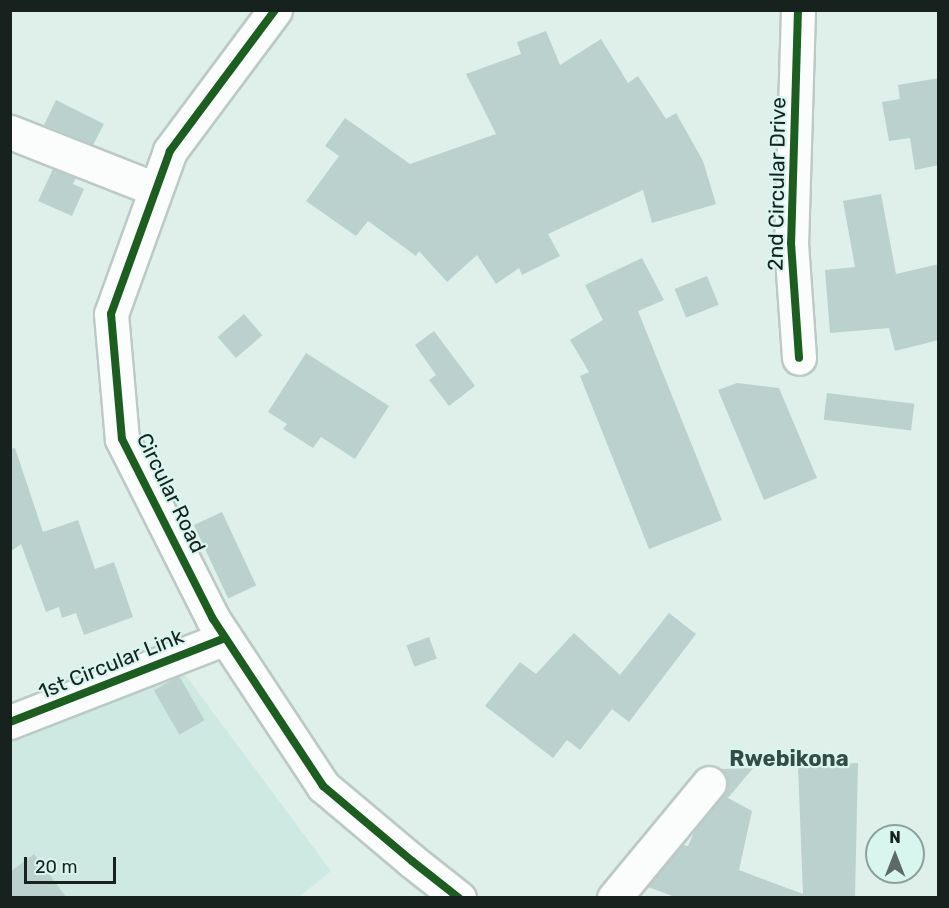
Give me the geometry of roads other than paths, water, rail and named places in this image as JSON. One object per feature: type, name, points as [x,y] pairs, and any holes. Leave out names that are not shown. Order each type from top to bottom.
[{"type":"street","name":"Circular Road","points":[[275,10],[170,151],[155,189],[111,314],[122,439],[213,619],[322,786],[411,861],[459,897]]},
{"type":"street","name":"2nd Circular Drive","points":[[798,10],[791,243],[799,358]]},
{"type":"street","points":[[10,132],[155,189]]},
{"type":"street","name":"1st Circular Link","points":[[10,722],[225,638]]},
{"type":"street","points":[[614,897],[709,783]]},
{"type":"district","name":"Rwebikona","points":[[789,759]]}]
